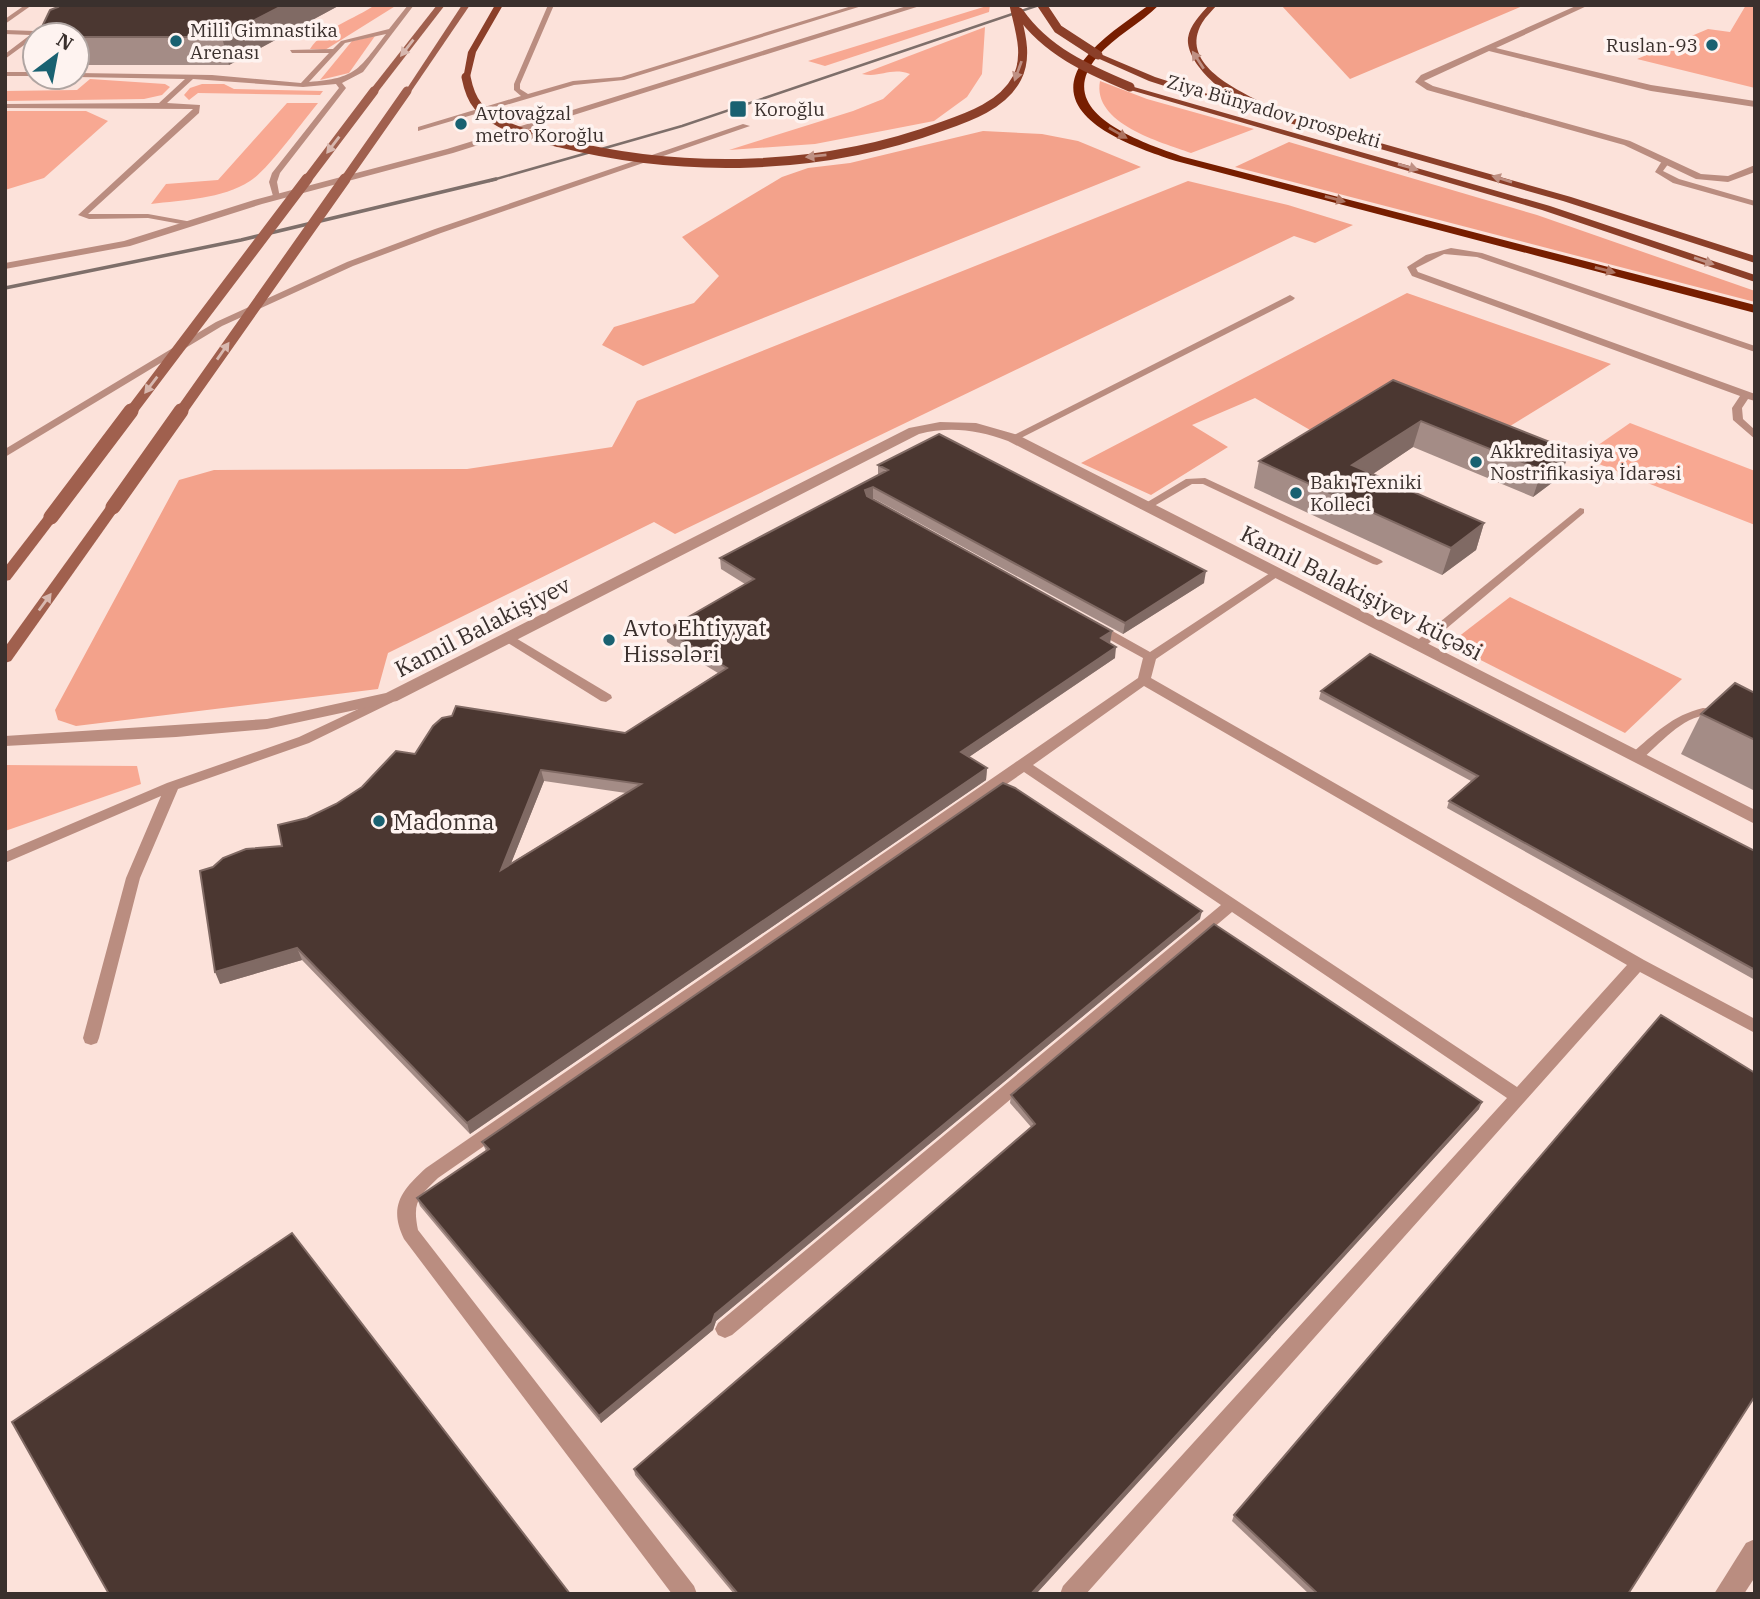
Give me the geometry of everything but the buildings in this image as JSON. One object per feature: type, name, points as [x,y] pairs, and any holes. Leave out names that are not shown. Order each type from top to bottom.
[{"type":"highway","points":[[1155,5],[1114,37],[1087,64],[1078,83],[1085,107],[1098,121],[1135,143],[1755,309]]},
{"type":"main road","points":[[5,577],[441,5]]},
{"type":"main road","points":[[5,658],[466,5]]},
{"type":"main road","points":[[499,5],[472,52],[466,77],[469,92],[478,105],[491,116],[562,144],[644,159],[692,162],[761,161],[839,154],[921,135],[950,125],[991,104],[1017,79],[1024,48],[1015,5]]},
{"type":"main road","name":"Ziya Bünyadov prospekti","points":[[1015,5],[1028,25],[1057,51],[1130,87],[1546,208],[1755,278]]},
{"type":"main road","name":"Ziya Bünyadov prospekti","points":[[1042,5],[1050,21],[1062,33],[1123,68],[1208,97],[1567,199],[1755,260]]},
{"type":"main road","points":[[1213,5],[1197,22],[1191,36],[1191,48],[1205,70],[1220,83],[1276,111],[1391,148]]},
{"type":"street","points":[[1585,5],[1424,76],[1419,82],[1430,89],[1627,143],[1644,149],[1665,163],[1721,180],[1755,168]]},
{"type":"street","points":[[5,266],[106,249],[278,196],[450,151],[914,6]]},
{"type":"street","points":[[1486,48],[1651,88],[1755,104]]},
{"type":"street","name":"Kamil Balakişiyev küçəsi","points":[[943,424],[988,428],[1013,438],[1755,818]]},
{"type":"street","name":"Kamil Balakişiyev","points":[[5,741],[267,724],[391,697],[914,431],[943,424]]},
{"type":"street","points":[[1728,1594],[1755,1552]]},
{"type":"lane","points":[[5,22],[29,5]]},
{"type":"lane","points":[[91,75],[191,77],[303,85],[338,82],[360,71],[411,5]]},
{"type":"lane","points":[[527,97],[517,90],[519,75],[551,5]]},
{"type":"lane","points":[[421,129],[580,82],[622,79],[862,5]]},
{"type":"lane","points":[[53,21],[61,15]]},
{"type":"lane","points":[[303,85],[333,51],[348,39],[390,31]]},
{"type":"lane","points":[[5,57],[21,45]]},
{"type":"lane","points":[[292,51],[333,51]]},
{"type":"lane","points":[[161,105],[191,77]]},
{"type":"lane","points":[[278,196],[273,182],[276,173],[343,88],[338,82]]},
{"type":"lane","points":[[5,106],[197,107],[196,111],[82,215],[148,216],[189,225]]},
{"type":"lane","points":[[5,454],[219,324],[350,264],[438,231],[746,126]]},
{"type":"lane","points":[[1665,163],[1660,172],[1669,178],[1755,204]]},
{"type":"lane","points":[[1755,349],[1479,255],[1445,249],[1411,267],[1415,274],[1750,397],[1737,408],[1738,420],[1755,436]]},
{"type":"lane","points":[[1013,438],[1290,298]]},
{"type":"lane","points":[[1144,507],[1190,481],[1206,481],[1377,562]]},
{"type":"lane","points":[[1418,646],[1580,511]]},
{"type":"lane","points":[[685,1594],[410,1233],[404,1210],[409,1195],[432,1173],[1144,680],[1150,657],[1276,573]]},
{"type":"lane","points":[[1090,624],[1150,657]]},
{"type":"lane","points":[[509,638],[606,698]]},
{"type":"lane","points":[[1144,680],[1638,964],[1755,1027]]},
{"type":"lane","points":[[5,858],[172,786],[304,740],[391,697]]},
{"type":"lane","points":[[1636,757],[1684,717],[1700,711],[1717,713],[1755,730]]},
{"type":"lane","points":[[1024,765],[1519,1097]]},
{"type":"lane","points":[[91,1038],[133,877],[172,786]]},
{"type":"lane","points":[[725,1329],[1232,904]]},
{"type":"lane","points":[[1071,1594],[1638,964]]},
{"type":"shaded area","points":[[375,5],[397,5],[325,50],[310,49],[323,35]]},
{"type":"shaded area","points":[[990,5],[989,12],[825,66],[808,61]]},
{"type":"shaded area","points":[[1281,5],[1525,5],[1350,79]]},
{"type":"shaded area","name":"Ruslan-93","points":[[1746,5],[1755,5],[1755,88],[1637,59],[1708,29],[1730,32]]},
{"type":"shaded area","points":[[985,27],[982,74],[967,97],[934,121],[815,144],[729,150],[883,99],[910,74],[862,74]]},
{"type":"shaded area","points":[[375,36],[349,73],[320,80],[352,41]]},
{"type":"shaded area","points":[[91,79],[165,84],[170,87],[162,95],[144,99],[5,101],[5,91],[91,91]]},
{"type":"shaded area","points":[[1100,81],[1147,99],[1254,129],[1191,153],[1147,137],[1117,120],[1100,96]]},
{"type":"shaded area","points":[[202,84],[224,84],[234,89],[323,91],[320,95],[198,93],[189,100],[184,95],[190,88]]},
{"type":"shaded area","points":[[287,103],[318,103],[257,176],[227,192],[151,204],[166,184],[218,180]]},
{"type":"shaded area","points":[[5,111],[86,111],[108,121],[44,178],[5,190]]},
{"type":"shaded area","points":[[983,131],[1042,134],[1078,141],[1141,167],[643,366],[602,345],[614,327],[694,303],[719,276],[682,237],[782,177],[808,168],[850,163]]},
{"type":"shaded area","points":[[1289,142],[1537,215],[1755,291],[1755,302],[1235,167]]},
{"type":"shaded area","points":[[1188,181],[1288,205],[1353,225],[1315,243],[1294,236],[675,534],[654,522],[388,653],[378,689],[76,726],[58,720],[55,710],[179,480],[214,470],[467,469],[612,447],[637,401]]},
{"type":"shaded area","points":[[1407,293],[1611,364],[1481,444],[1329,441],[1255,398],[1192,425],[1228,447],[1151,495],[1081,463]]},
{"type":"shaded area","points":[[1630,423],[1755,471],[1755,525],[1581,457]]},
{"type":"shaded area","points":[[1510,597],[1682,679],[1625,733],[1449,644]]},
{"type":"shaded area","points":[[5,765],[137,766],[141,784],[5,831]]},
{"type":"railway","points":[[489,181],[682,126],[1039,5]]},
{"type":"railway","points":[[5,288],[241,240],[496,179]]},
{"type":"place","name":"Milli Gimnastika Arenası","points":[[176,41]]},
{"type":"place","name":"Ruslan-93","points":[[1712,45]]},
{"type":"place","name":"Koroğlu","points":[[738,109]]},
{"type":"place","name":"Avtovağzal metro Koroğlu","points":[[461,124]]},
{"type":"place","name":"Akkreditasiya və Nostrifikasiya İdarəsi","points":[[1476,462]]},
{"type":"place","name":"Bakı Texniki Kolleci","points":[[1296,493]]},
{"type":"place","name":"Avto Ehtiyyat Hissәlәri","points":[[609,640]]},
{"type":"place","name":"Madonna","points":[[379,821]]}]
